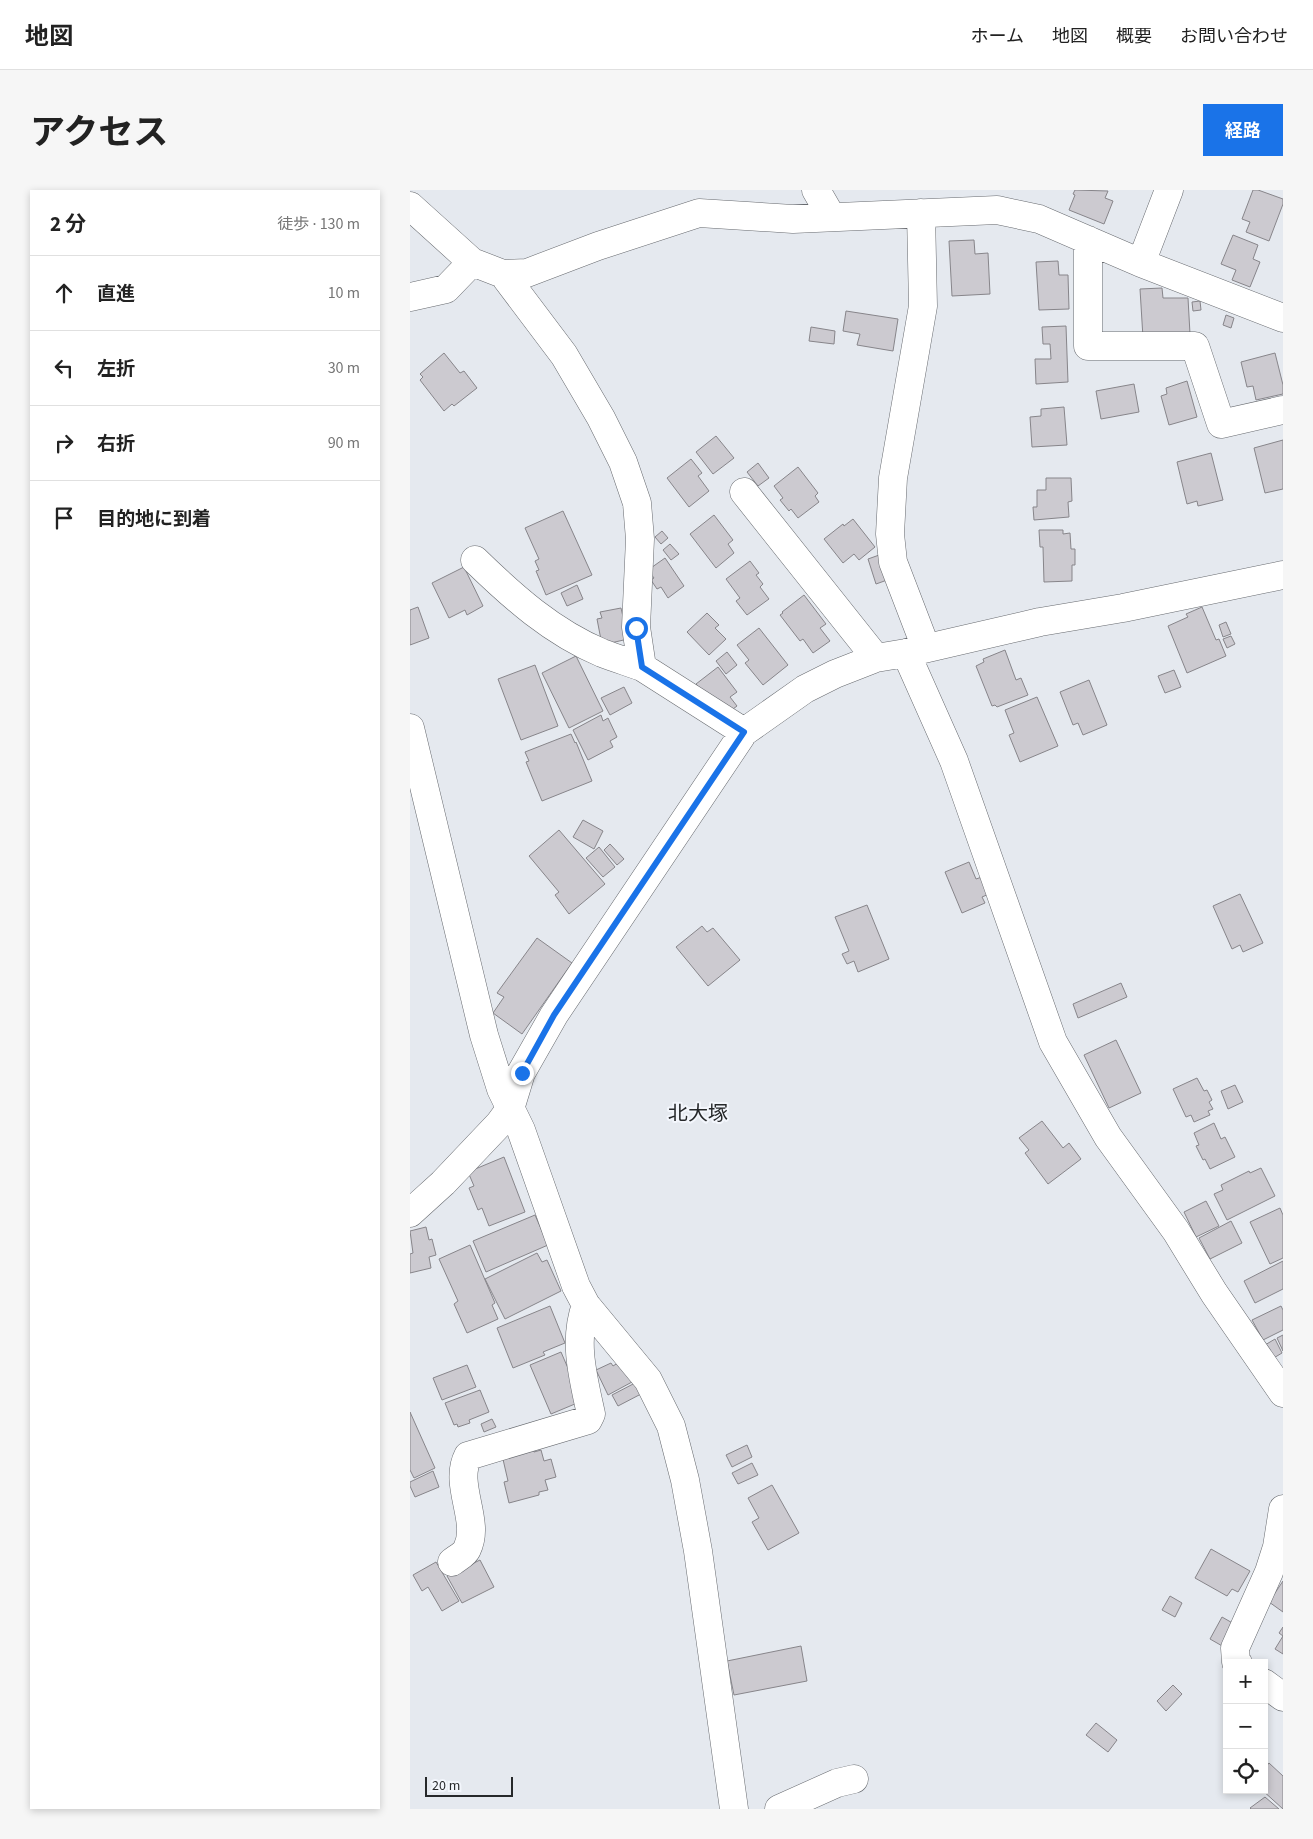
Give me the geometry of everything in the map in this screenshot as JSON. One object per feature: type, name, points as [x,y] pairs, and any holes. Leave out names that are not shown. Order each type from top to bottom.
[{"type":"street","points":[[1141,263],[1169,190]]},
{"type":"street","points":[[410,206],[472,262],[503,274],[527,273],[598,246],[699,213],[793,219],[825,198],[921,213],[997,210],[1039,219],[1141,263],[1283,318]]},
{"type":"street","points":[[921,213],[923,306],[893,478],[890,534],[893,562],[916,651],[1053,1042],[1108,1137],[1176,1231],[1214,1293],[1283,1393]]},
{"type":"street","points":[[1088,240],[1088,346],[1195,346],[1221,424],[1283,410]]},
{"type":"street","points":[[410,297],[446,289],[472,262]]},
{"type":"street","points":[[503,274],[564,354],[622,462],[637,503],[640,539],[636,628],[642,667]]},
{"type":"street","points":[[744,492],[876,658]]},
{"type":"street","points":[[475,560],[512,596],[554,627],[601,653],[642,667],[744,732]]},
{"type":"street","points":[[410,1213],[443,1183],[499,1124],[510,1109],[522,1073],[554,1015],[744,732],[805,689],[835,674],[876,658],[916,651],[1040,622],[1123,608],[1283,575]]},
{"type":"street","points":[[410,728],[484,1035],[501,1089],[521,1130],[576,1286],[586,1305],[648,1380],[671,1426],[686,1480],[736,1807]]},
{"type":"street","points":[[452,1562],[467,1551],[470,1539],[470,1521],[464,1486],[463,1465],[468,1456],[588,1420],[591,1414],[580,1362],[580,1321],[586,1305]]},
{"type":"street","points":[[1237,1659],[1235,1648],[1269,1572],[1277,1546],[1283,1509]]},
{"type":"street","points":[[1268,1686],[1283,1697]]},
{"type":"street","points":[[779,1809],[837,1783],[854,1779]]},
{"type":"building","points":[[1075,190],[1108,191],[1105,198],[1113,201],[1104,224],[1069,210]]},
{"type":"building","points":[[1253,190],[1283,199],[1283,204],[1269,241],[1246,232],[1250,222],[1242,219]]},
{"type":"building","points":[[1233,235],[1258,245],[1253,259],[1260,262],[1250,287],[1232,280],[1236,270],[1221,264]]},
{"type":"building","points":[[974,240],[975,254],[988,253],[990,294],[952,296],[949,241]]},
{"type":"building","points":[[1058,261],[1059,275],[1068,275],[1069,309],[1039,310],[1036,262]]},
{"type":"building","points":[[1162,288],[1163,298],[1188,298],[1190,334],[1143,338],[1140,289]]},
{"type":"building","points":[[1200,301],[1201,310],[1193,311],[1192,302]]},
{"type":"building","points":[[846,311],[898,319],[893,351],[857,345],[860,334],[843,331]]},
{"type":"building","points":[[1226,315],[1234,318],[1231,328],[1223,325]]},
{"type":"building","points":[[1066,326],[1068,382],[1036,384],[1035,359],[1051,359],[1050,344],[1043,344],[1042,327]]},
{"type":"building","points":[[811,327],[835,331],[834,344],[809,341]]},
{"type":"building","points":[[444,353],[460,373],[464,371],[477,388],[454,406],[452,404],[444,411],[420,380],[423,377],[420,374]]},
{"type":"building","points":[[1275,353],[1283,385],[1283,394],[1256,400],[1253,386],[1247,387],[1241,362]]},
{"type":"building","points":[[1187,381],[1197,417],[1169,425],[1161,396],[1167,394],[1166,388]]},
{"type":"building","points":[[1134,384],[1139,412],[1101,419],[1096,391]]},
{"type":"building","points":[[1064,407],[1067,445],[1032,447],[1030,417],[1041,416],[1041,409]]},
{"type":"building","points":[[716,436],[734,458],[713,474],[696,452]]},
{"type":"building","points":[[1283,440],[1283,489],[1265,493],[1254,448]]},
{"type":"building","points":[[1211,453],[1223,500],[1198,506],[1197,501],[1187,504],[1177,462]]},
{"type":"building","points":[[691,459],[702,473],[698,476],[709,491],[689,507],[667,478]]},
{"type":"building","points":[[758,463],[769,478],[758,486],[747,472]]},
{"type":"building","points":[[798,467],[818,493],[815,496],[819,502],[798,518],[780,500],[783,498],[774,486]]},
{"type":"building","points":[[1046,478],[1071,478],[1072,501],[1068,502],[1069,517],[1034,520],[1033,507],[1037,507],[1037,490],[1046,490]]},
{"type":"building","points":[[563,511],[592,575],[546,595],[536,571],[539,570],[535,561],[539,559],[525,528]]},
{"type":"building","points":[[714,515],[733,540],[728,544],[734,553],[716,568],[690,534]]},
{"type":"building","points":[[853,519],[875,547],[859,560],[854,554],[843,563],[824,539],[843,524],[844,526]]},
{"type":"building","points":[[1039,530],[1063,530],[1063,534],[1070,533],[1071,549],[1075,549],[1072,581],[1044,582],[1043,547],[1040,547]]},
{"type":"building","points":[[662,531],[668,538],[661,544],[655,537]]},
{"type":"building","points":[[670,544],[679,554],[671,560],[663,550]]},
{"type":"building","points":[[882,554],[890,579],[876,584],[868,559]]},
{"type":"building","points":[[665,558],[684,586],[668,598],[661,587],[657,589],[651,580],[654,578],[648,570]]},
{"type":"building","points":[[750,561],[759,573],[756,575],[763,584],[760,587],[769,599],[747,615],[736,601],[740,598],[726,579]]},
{"type":"building","points":[[464,567],[483,606],[467,615],[465,610],[449,618],[432,583]]},
{"type":"building","points":[[577,585],[583,599],[567,606],[561,593]]},
{"type":"building","points":[[804,595],[826,624],[820,628],[830,641],[813,653],[803,639],[800,641],[780,615]]},
{"type":"building","points":[[418,607],[429,638],[410,645],[410,610]]},
{"type":"building","points":[[1202,607],[1216,640],[1219,639],[1226,656],[1187,673],[1168,626],[1188,617],[1186,614]]},
{"type":"building","points":[[621,608],[628,639],[602,645],[597,619],[602,618],[600,612]]},
{"type":"building","points":[[707,613],[719,625],[715,628],[726,639],[709,655],[687,632]]},
{"type":"building","points":[[1226,622],[1231,634],[1223,637],[1219,625]]},
{"type":"building","points":[[759,628],[788,665],[763,685],[745,663],[749,660],[737,645]]},
{"type":"building","points":[[1231,636],[1235,644],[1227,648],[1223,639]]},
{"type":"building","points":[[1005,650],[1016,680],[1021,678],[1028,695],[997,707],[995,705],[992,706],[976,666],[984,662],[983,659]]},
{"type":"building","points":[[727,652],[737,665],[726,674],[716,661]]},
{"type":"building","points":[[576,656],[603,711],[569,728],[542,673]]},
{"type":"building","points":[[535,665],[558,726],[521,740],[498,679]]},
{"type":"building","points":[[718,667],[737,692],[730,697],[737,706],[725,715],[715,708],[696,684]]},
{"type":"building","points":[[1174,670],[1181,687],[1165,693],[1158,676]]},
{"type":"building","points":[[1089,680],[1107,725],[1083,735],[1078,723],[1073,725],[1060,692]]},
{"type":"building","points":[[624,687],[632,703],[610,715],[601,698]]},
{"type":"building","points":[[1037,697],[1058,746],[1020,762],[1009,735],[1014,733],[1005,710]]},
{"type":"building","points":[[601,715],[603,721],[608,718],[617,737],[610,741],[613,747],[588,760],[573,730]]},
{"type":"building","points":[[571,734],[592,781],[542,801],[526,762],[529,761],[525,752]]},
{"type":"building","points":[[583,820],[603,831],[594,849],[573,837]]},
{"type":"building","points":[[559,830],[605,884],[569,914],[555,895],[559,892],[529,856]]},
{"type":"building","points":[[610,844],[624,859],[617,865],[604,850]]},
{"type":"building","points":[[599,847],[615,867],[603,877],[586,858]]},
{"type":"building","points":[[969,862],[976,879],[982,877],[989,894],[982,897],[985,903],[962,913],[945,872]]},
{"type":"building","points":[[1240,894],[1263,943],[1243,952],[1240,945],[1232,949],[1213,906]]},
{"type":"building","points":[[867,905],[889,959],[858,972],[854,961],[847,964],[842,954],[849,951],[835,917]]},
{"type":"building","points":[[702,926],[707,932],[713,928],[740,960],[708,986],[676,947]]},
{"type":"building","points":[[537,938],[572,963],[522,1034],[493,1013],[504,997],[497,993]]},
{"type":"building","points":[[1121,983],[1127,997],[1078,1018],[1073,1004]]},
{"type":"building","points":[[1116,1040],[1141,1093],[1109,1108],[1084,1055]]},
{"type":"building","points":[[1197,1078],[1204,1091],[1207,1090],[1212,1100],[1209,1102],[1213,1109],[1208,1111],[1210,1115],[1194,1122],[1191,1115],[1186,1117],[1173,1089]]},
{"type":"building","points":[[1235,1085],[1243,1102],[1228,1109],[1221,1091]]},
{"type":"building","points":[[1042,1121],[1063,1148],[1069,1143],[1081,1159],[1048,1184],[1025,1153],[1029,1150],[1019,1138]]},
{"type":"building","points":[[1214,1123],[1221,1139],[1225,1137],[1235,1157],[1210,1169],[1196,1146],[1199,1145],[1194,1133]]},
{"type":"building","points":[[504,1157],[525,1212],[489,1226],[482,1208],[478,1210],[469,1188],[474,1186],[468,1172]]},
{"type":"building","points":[[1261,1168],[1275,1196],[1227,1220],[1214,1194],[1223,1190],[1221,1185],[1249,1171],[1250,1173]]},
{"type":"building","points":[[1206,1201],[1219,1226],[1196,1237],[1184,1212]]},
{"type":"building","points":[[1280,1208],[1283,1215],[1283,1258],[1270,1264],[1250,1222]]},
{"type":"building","points":[[535,1215],[548,1245],[486,1272],[473,1241]]},
{"type":"building","points":[[1231,1221],[1242,1243],[1210,1259],[1199,1238]]},
{"type":"building","points":[[426,1227],[429,1240],[432,1239],[436,1255],[429,1257],[431,1268],[410,1273],[410,1254],[413,1253],[410,1231]]},
{"type":"building","points":[[470,1245],[495,1303],[492,1305],[498,1319],[467,1333],[454,1304],[458,1301],[439,1259]]},
{"type":"building","points":[[537,1253],[542,1262],[547,1260],[561,1291],[505,1319],[485,1279]]},
{"type":"building","points":[[1283,1261],[1283,1289],[1255,1303],[1244,1281]]},
{"type":"building","points":[[550,1306],[565,1343],[543,1352],[545,1355],[513,1368],[497,1328]]},
{"type":"building","points":[[1281,1306],[1283,1310],[1283,1330],[1263,1340],[1252,1320]]},
{"type":"building","points":[[1283,1335],[1283,1351],[1277,1338]]},
{"type":"building","points":[[1275,1339],[1282,1353],[1272,1359],[1265,1345]]},
{"type":"building","points":[[561,1352],[582,1401],[551,1414],[530,1365]]},
{"type":"building","points":[[621,1361],[632,1382],[608,1395],[596,1370],[611,1363],[613,1366]]},
{"type":"building","points":[[467,1365],[476,1387],[442,1400],[433,1378]]},
{"type":"building","points":[[635,1383],[641,1394],[618,1406],[612,1395]]},
{"type":"building","points":[[480,1390],[489,1412],[469,1420],[470,1423],[458,1427],[457,1424],[454,1425],[445,1403]]},
{"type":"building","points":[[410,1412],[435,1468],[414,1478],[410,1470]]},
{"type":"building","points":[[492,1419],[496,1427],[484,1432],[481,1424]]},
{"type":"building","points":[[747,1445],[752,1457],[732,1467],[726,1455]]},
{"type":"building","points":[[533,1447],[534,1452],[541,1450],[544,1461],[551,1459],[556,1477],[545,1480],[548,1490],[539,1492],[539,1495],[509,1503],[504,1482],[508,1481],[502,1455]]},
{"type":"building","points":[[752,1463],[758,1475],[738,1484],[732,1473]]},
{"type":"building","points":[[433,1471],[439,1487],[415,1497],[410,1482]]},
{"type":"building","points":[[772,1485],[799,1533],[768,1550],[752,1522],[759,1518],[748,1498]]},
{"type":"building","points":[[1211,1549],[1250,1571],[1238,1592],[1232,1589],[1227,1596],[1195,1578]]},
{"type":"building","points":[[480,1560],[494,1587],[462,1603],[447,1576]]},
{"type":"building","points":[[436,1562],[459,1601],[442,1611],[428,1587],[422,1591],[413,1575]]},
{"type":"building","points":[[1283,1581],[1283,1612],[1269,1602]]},
{"type":"building","points":[[1170,1596],[1182,1603],[1175,1617],[1162,1610]]},
{"type":"building","points":[[1222,1617],[1236,1625],[1224,1647],[1210,1639]]},
{"type":"building","points":[[1283,1627],[1283,1636],[1279,1633]]},
{"type":"building","points":[[1283,1636],[1283,1654],[1275,1649]]},
{"type":"building","points":[[801,1646],[807,1681],[734,1695],[727,1661]]},
{"type":"building","points":[[1173,1685],[1182,1694],[1166,1711],[1157,1701]]},
{"type":"building","points":[[1096,1723],[1117,1740],[1108,1752],[1086,1735]]},
{"type":"building","points":[[1269,1763],[1283,1776],[1283,1809],[1266,1794],[1268,1794]]},
{"type":"building","points":[[1265,1797],[1279,1809],[1250,1808]]},
{"type":"district","name":"北大塚","points":[[698,1114]]},
{"type":"route","points":[[522,1073],[554,1015],[744,732],[642,667],[636,628]]}]
